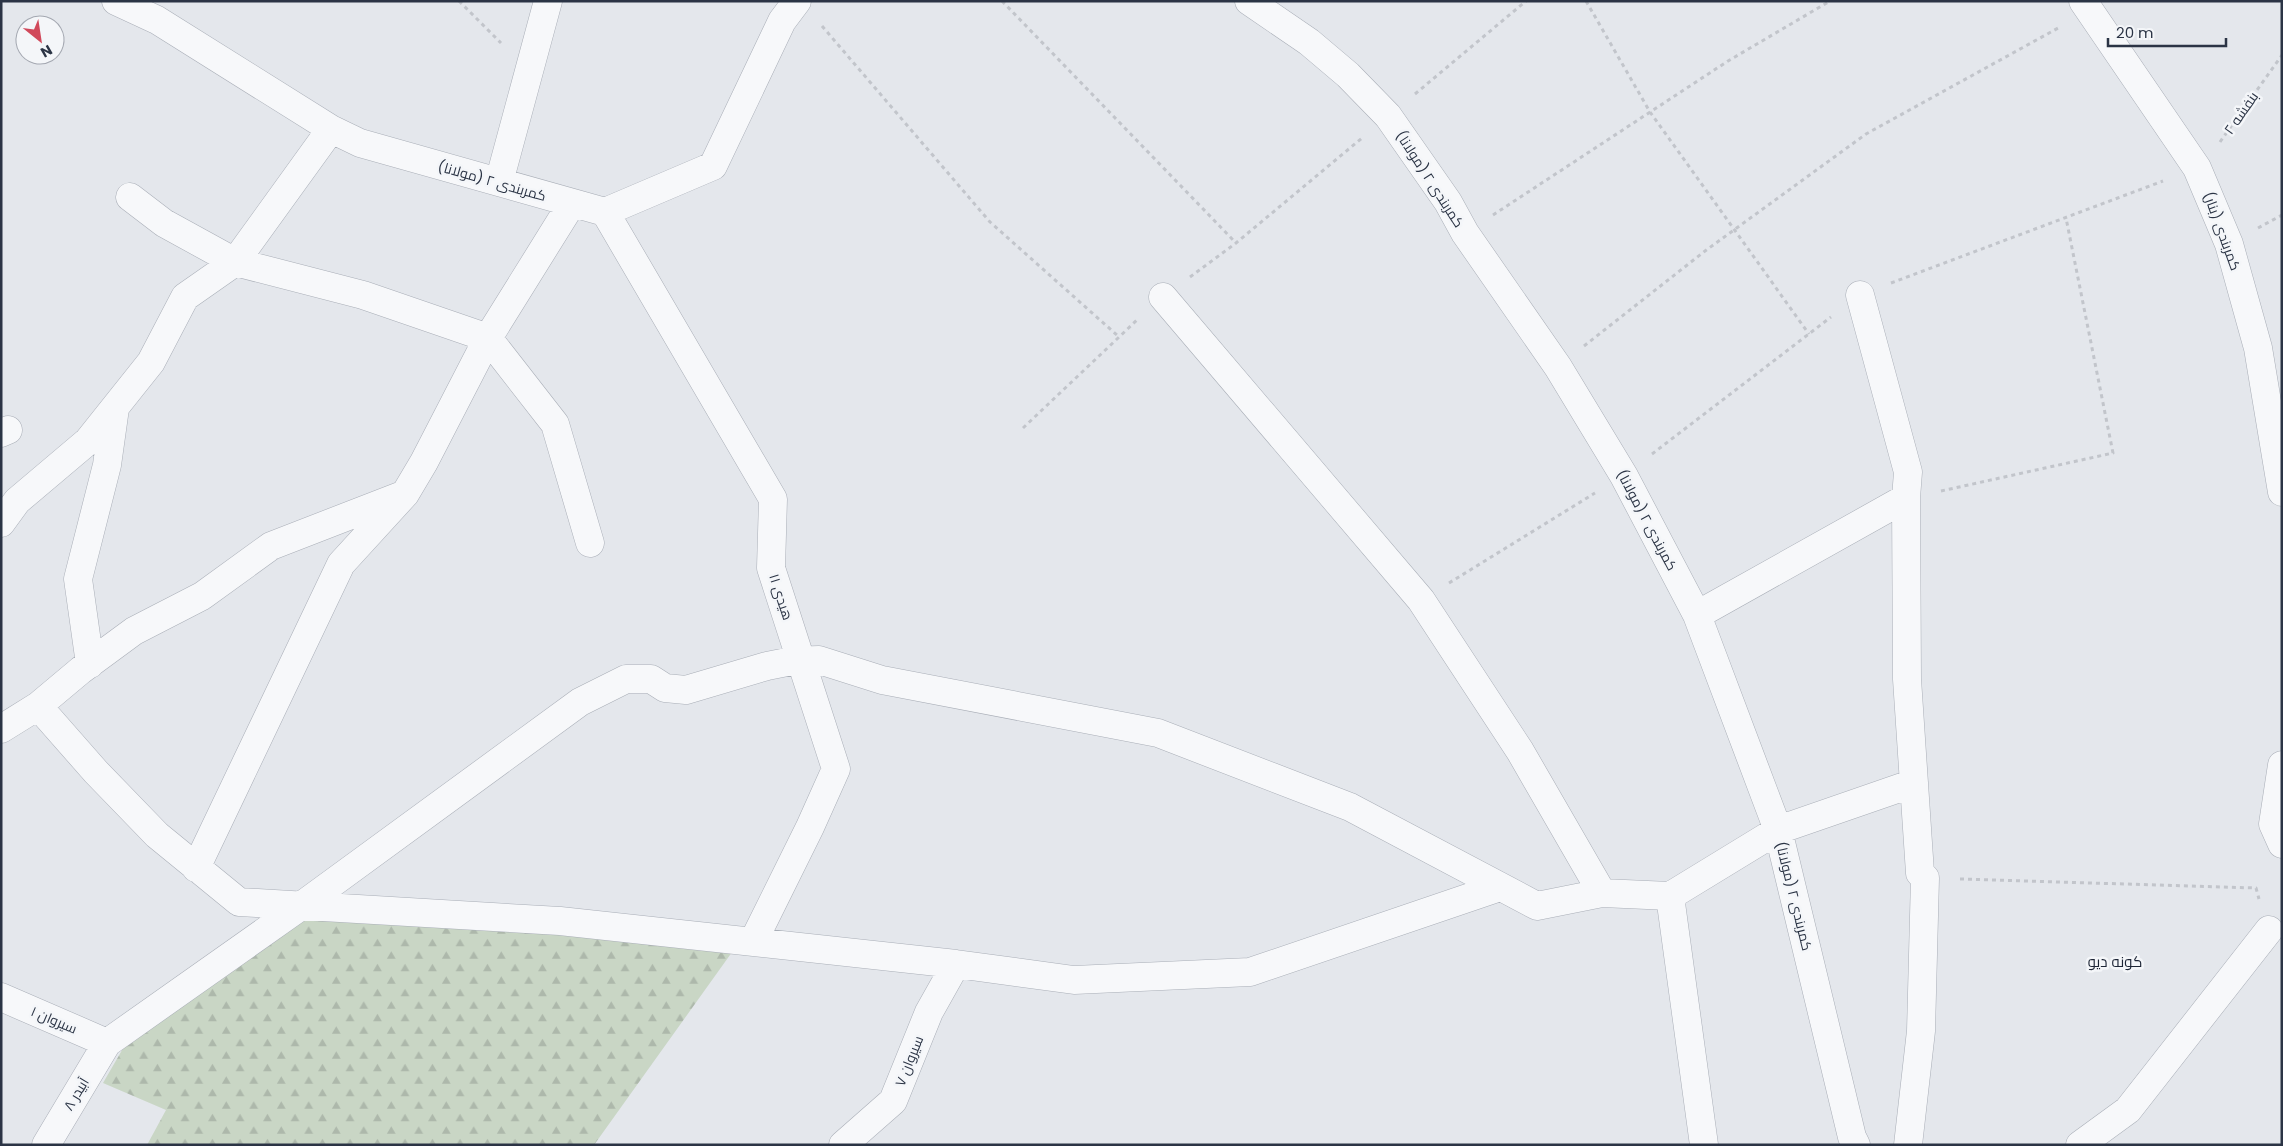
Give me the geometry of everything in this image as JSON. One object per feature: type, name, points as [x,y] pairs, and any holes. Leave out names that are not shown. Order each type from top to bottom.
[{"type":"street","points":[[499,182],[548,1]]},
{"type":"street","points":[[605,212],[713,166],[782,21],[797,1]]},
{"type":"street","name":"کمربندی ۲ (مولانا)","points":[[1250,1],[1308,42],[1348,76],[1388,116],[1448,202],[1466,234],[1558,367],[1624,476],[1697,615],[1778,830],[1856,1145]]},
{"type":"street","name":"کمربندی ۲ (مولانا)","points":[[118,2],[157,20],[331,129],[360,143],[605,212]]},
{"type":"street","name":"کمربندی (بنار)","points":[[2087,6],[2197,168],[2229,244],[2258,348],[2282,492]]},
{"type":"street","points":[[1,523],[17,501],[88,441],[150,362],[185,296],[235,262],[331,129]]},
{"type":"street","points":[[130,197],[164,223],[235,262],[363,295],[488,338],[555,424],[590,543]]},
{"type":"street","points":[[196,868],[342,564],[405,494],[424,462],[488,338],[572,203]]},
{"type":"street","name":"هیدی ۱۱","points":[[605,212],[773,499],[771,568],[836,769],[810,827],[753,942]]},
{"type":"street","points":[[1860,295],[1908,472],[1906,498],[1907,679],[1920,873],[1925,878],[1921,1031],[1908,1145]]},
{"type":"street","points":[[1163,297],[1421,600],[1520,751],[1602,893]]},
{"type":"street","points":[[90,664],[78,579],[106,465],[115,407]]},
{"type":"street","points":[[1,729],[38,706],[90,664],[134,632],[202,596],[271,546],[405,494]]},
{"type":"street","points":[[1697,615],[1906,498]]},
{"type":"street","points":[[107,1043],[301,906],[580,702],[626,679],[651,679],[665,688],[686,690],[767,666],[819,660],[882,680],[1158,733],[1350,807],[1536,906],[1602,893],[1670,896],[1778,830],[1914,784]]},
{"type":"street","points":[[38,706],[157,835],[239,902],[560,921],[956,964],[1074,980],[1250,972],[1500,887]]},
{"type":"street","points":[[2282,765],[2273,824],[2282,844]]},
{"type":"street","points":[[1670,896],[1704,1145]]},
{"type":"street","points":[[2080,1145],[2128,1110],[2269,930]]},
{"type":"street","name":"سیروان ۷","points":[[843,1145],[893,1101],[929,1012],[956,964]]},
{"type":"street","name":"سیروان ۱","points":[[1,997],[107,1043]]},
{"type":"street","name":"آبیدر ۸","points":[[46,1145],[107,1043]]},
{"type":"path","points":[[459,1],[530,70]]},
{"type":"path","points":[[1002,1],[1236,243]]},
{"type":"path","points":[[1023,428],[1118,336],[1163,297],[1236,243],[1526,1]]},
{"type":"path","points":[[1586,1],[1650,112],[1809,334]]},
{"type":"path","points":[[1466,234],[1728,61],[1830,1]]},
{"type":"path","points":[[1558,367],[1734,230],[1866,134],[2087,6]]},
{"type":"path","points":[[820,23],[990,222],[1118,336]]},
{"type":"path","name":"بنفشه ۲","points":[[2197,168],[2225,136],[2282,54]]},
{"type":"path","points":[[1906,498],[2113,453],[2066,218]]},
{"type":"path","points":[[1421,600],[1624,476]]},
{"type":"path","points":[[1925,878],[2256,888],[2269,930]]},
{"type":"green space","points":[[319,909],[740,941],[594,1145],[147,1145],[166,1110],[103,1083],[125,1045]]},
{"type":"district","name":"کونه دیو","points":[[2115,961]]}]
